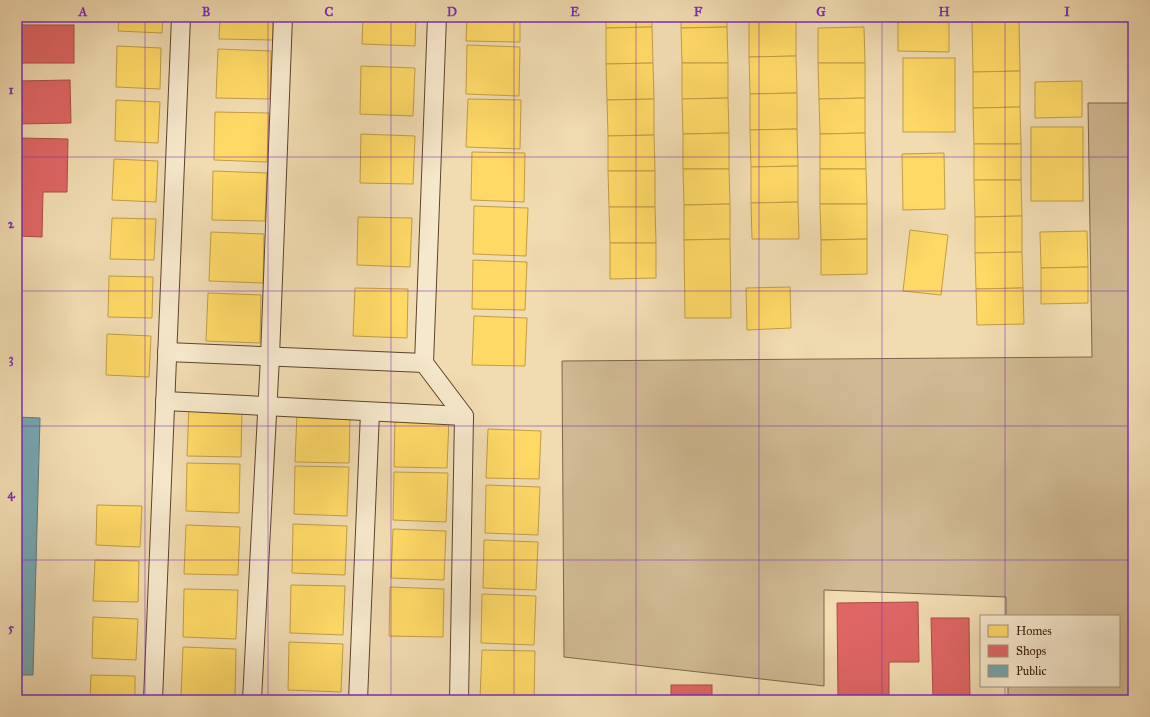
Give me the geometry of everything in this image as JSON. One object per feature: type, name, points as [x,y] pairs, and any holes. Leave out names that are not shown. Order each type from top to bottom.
[{"type":"street","points":[[153,700],[181,17]]},
{"type":"street","points":[[252,700],[268,407],[283,17]]},
{"type":"street","points":[[437,17],[424,364],[464,416],[459,700]]},
{"type":"street","points":[[167,352],[424,364]]},
{"type":"street","points":[[165,402],[464,416]]},
{"type":"street","points":[[358,700],[370,412]]},
{"type":"shaded area","points":[[1088,103],[1133,103],[1133,700],[1008,700],[1008,687],[1120,687],[1120,615],[1006,615],[1006,597],[824,590],[824,686],[564,657],[562,361],[1092,357]]},
{"type":"building: Homes","points":[[119,17],[163,17],[162,33],[118,31]]},
{"type":"building: Homes","points":[[220,17],[273,17],[273,40],[219,39]]},
{"type":"building: Homes","points":[[363,17],[416,17],[415,46],[362,44]]},
{"type":"building: Homes","points":[[467,17],[520,17],[520,42],[466,41]]},
{"type":"building: Homes","points":[[606,17],[652,17],[652,27],[606,28]]},
{"type":"building: Homes","points":[[681,17],[727,17],[727,27],[681,28]]},
{"type":"building: Homes","points":[[749,17],[796,17],[796,20],[749,21]]},
{"type":"building: Homes","points":[[1113,17],[1133,17],[1133,21],[1113,21]]},
{"type":"building: Homes","points":[[796,20],[796,56],[749,57],[749,21]]},
{"type":"building: Homes","points":[[898,22],[949,22],[949,52],[898,51]]},
{"type":"building: Homes","points":[[972,22],[1019,22],[1020,71],[973,72]]},
{"type":"building: Homes","points":[[652,27],[653,63],[606,64],[606,28]]},
{"type":"building: Homes","points":[[727,27],[728,63],[682,63],[681,28]]},
{"type":"building: Homes","points":[[864,27],[865,63],[818,63],[818,28]]},
{"type":"building: Homes","points":[[467,45],[520,47],[519,96],[466,94]]},
{"type":"building: Homes","points":[[117,46],[161,48],[160,89],[116,87]]},
{"type":"building: Homes","points":[[218,49],[271,51],[270,99],[216,98]]},
{"type":"building: Homes","points":[[796,56],[797,93],[750,94],[749,57]]},
{"type":"building: Homes","points":[[903,58],[955,58],[955,132],[903,132]]},
{"type":"building: Homes","points":[[653,63],[654,99],[607,100],[606,64]]},
{"type":"building: Homes","points":[[682,63],[728,63],[728,98],[682,99]]},
{"type":"building: Homes","points":[[818,63],[865,63],[865,98],[819,99]]},
{"type":"building: Homes","points":[[361,66],[415,68],[413,116],[360,114]]},
{"type":"building: Homes","points":[[1020,71],[1020,107],[973,108],[973,72]]},
{"type":"building: Homes","points":[[1082,81],[1082,117],[1035,118],[1035,82]]},
{"type":"building: Homes","points":[[797,93],[797,129],[750,130],[750,94]]},
{"type":"building: Homes","points":[[728,98],[729,133],[683,134],[682,99]]},
{"type":"building: Homes","points":[[865,98],[865,133],[820,134],[819,99]]},
{"type":"building: Homes","points":[[468,99],[521,100],[520,149],[466,147]]},
{"type":"building: Homes","points":[[654,99],[654,135],[608,136],[607,100]]},
{"type":"building: Homes","points":[[116,100],[160,102],[158,143],[115,141]]},
{"type":"building: Homes","points":[[1020,107],[1021,144],[974,144],[973,108]]},
{"type":"building: Homes","points":[[215,112],[269,113],[267,162],[214,160]]},
{"type":"building: Homes","points":[[1031,127],[1083,127],[1083,201],[1031,201]]},
{"type":"building: Homes","points":[[797,129],[798,166],[751,167],[750,130]]},
{"type":"building: Homes","points":[[729,133],[729,169],[683,169],[683,134]]},
{"type":"building: Homes","points":[[865,133],[866,169],[820,169],[820,134]]},
{"type":"building: Homes","points":[[361,134],[415,136],[413,184],[360,183]]},
{"type":"building: Homes","points":[[654,135],[655,171],[608,171],[608,136]]},
{"type":"building: Homes","points":[[974,144],[1021,144],[1021,180],[974,180]]},
{"type":"building: Homes","points":[[472,152],[525,153],[524,202],[471,200]]},
{"type":"building: Homes","points":[[944,153],[945,209],[903,210],[902,154]]},
{"type":"building: Homes","points":[[114,159],[158,161],[156,202],[112,200]]},
{"type":"building: Homes","points":[[798,166],[798,202],[751,203],[751,167]]},
{"type":"building: Homes","points":[[683,169],[729,169],[730,204],[684,205]]},
{"type":"building: Homes","points":[[820,169],[866,169],[867,204],[820,204]]},
{"type":"building: Homes","points":[[213,171],[267,173],[265,221],[212,220]]},
{"type":"building: Homes","points":[[608,171],[655,171],[655,207],[609,207]]},
{"type":"building: Homes","points":[[974,180],[1021,180],[1022,216],[975,217]]},
{"type":"building: Homes","points":[[798,202],[799,239],[752,239],[751,203]]},
{"type":"building: Homes","points":[[730,204],[730,239],[684,240],[684,205]]},
{"type":"building: Homes","points":[[820,204],[867,204],[867,239],[821,240]]},
{"type":"building: Homes","points":[[474,206],[528,208],[526,256],[473,254]]},
{"type":"building: Homes","points":[[609,207],[655,207],[656,243],[610,243]]},
{"type":"building: Homes","points":[[1022,216],[1022,252],[975,253],[975,217]]},
{"type":"building: Homes","points":[[358,217],[412,218],[410,267],[357,265]]},
{"type":"building: Homes","points":[[112,218],[156,219],[154,260],[110,259]]},
{"type":"building: Homes","points":[[910,230],[948,235],[941,295],[903,291]]},
{"type":"building: Homes","points":[[1087,231],[1088,267],[1041,268],[1040,232]]},
{"type":"building: Homes","points":[[211,232],[264,234],[263,283],[209,281]]},
{"type":"building: Homes","points":[[730,239],[731,318],[685,318],[684,240]]},
{"type":"building: Homes","points":[[867,239],[867,274],[821,275],[821,240]]},
{"type":"building: Homes","points":[[610,243],[656,243],[656,278],[610,279]]},
{"type":"building: Homes","points":[[1022,252],[1023,288],[976,289],[975,253]]},
{"type":"building: Homes","points":[[473,260],[527,262],[525,310],[472,309]]},
{"type":"building: Homes","points":[[1088,267],[1088,303],[1041,304],[1041,268]]},
{"type":"building: Homes","points":[[109,276],[153,277],[152,318],[108,317]]},
{"type":"building: Homes","points":[[790,287],[791,328],[747,330],[746,288]]},
{"type":"building: Homes","points":[[355,288],[408,289],[407,338],[353,336]]},
{"type":"building: Homes","points":[[1023,288],[1024,324],[977,325],[976,289]]},
{"type":"building: Homes","points":[[208,293],[261,295],[260,343],[206,341]]},
{"type":"building: Homes","points":[[474,316],[527,318],[525,366],[472,365]]},
{"type":"building: Homes","points":[[107,334],[151,336],[149,377],[106,375]]},
{"type":"building: Homes","points":[[189,407],[242,409],[241,457],[187,456]]},
{"type":"building: Homes","points":[[297,413],[350,415],[349,463],[295,462]]},
{"type":"building: Homes","points":[[395,418],[449,420],[447,468],[394,467]]},
{"type":"building: Homes","points":[[488,429],[541,431],[539,479],[486,478]]},
{"type":"building: Homes","points":[[187,463],[240,464],[239,513],[186,511]]},
{"type":"building: Homes","points":[[295,466],[349,467],[347,516],[294,514]]},
{"type":"building: Homes","points":[[394,472],[448,473],[446,522],[393,520]]},
{"type":"building: Homes","points":[[486,485],[540,487],[538,535],[485,533]]},
{"type":"building: Homes","points":[[97,505],[142,506],[140,547],[96,545]]},
{"type":"building: Homes","points":[[293,524],[347,526],[345,575],[292,573]]},
{"type":"building: Homes","points":[[186,525],[240,527],[238,575],[184,574]]},
{"type":"building: Homes","points":[[393,529],[446,531],[444,580],[391,578]]},
{"type":"building: Homes","points":[[484,540],[538,542],[536,590],[483,588]]},
{"type":"building: Homes","points":[[95,560],[139,561],[138,602],[93,601]]},
{"type":"building: Homes","points":[[291,585],[345,586],[343,635],[290,633]]},
{"type":"building: Homes","points":[[390,587],[444,589],[443,637],[389,636]]},
{"type":"building: Homes","points":[[184,589],[238,590],[236,639],[183,637]]},
{"type":"building: Homes","points":[[482,594],[536,596],[534,645],[481,643]]},
{"type":"building: Homes","points":[[93,617],[138,619],[136,660],[92,658]]},
{"type":"building: Homes","points":[[289,642],[343,644],[341,692],[288,690]]},
{"type":"building: Homes","points":[[183,647],[236,649],[235,698],[181,696]]},
{"type":"building: Homes","points":[[482,650],[535,651],[534,700],[480,698]]},
{"type":"building: Homes","points":[[91,675],[135,676],[135,700],[90,700]]},
{"type":"building: Shops","points":[[17,25],[74,25],[74,63],[17,63]]},
{"type":"building: Shops","points":[[70,80],[71,123],[17,124],[17,81]]},
{"type":"building: Shops","points":[[21,138],[68,139],[67,192],[43,192],[42,237],[17,236],[17,189],[20,189]]},
{"type":"building: Shops","points":[[918,602],[919,662],[889,662],[889,700],[838,700],[837,603]]},
{"type":"building: Shops","points":[[931,618],[969,618],[970,700],[933,700]]},
{"type":"building: Shops","points":[[671,685],[712,685],[712,700],[671,700]]},
{"type":"building: Public","points":[[17,417],[40,418],[33,675],[17,675]]}]
